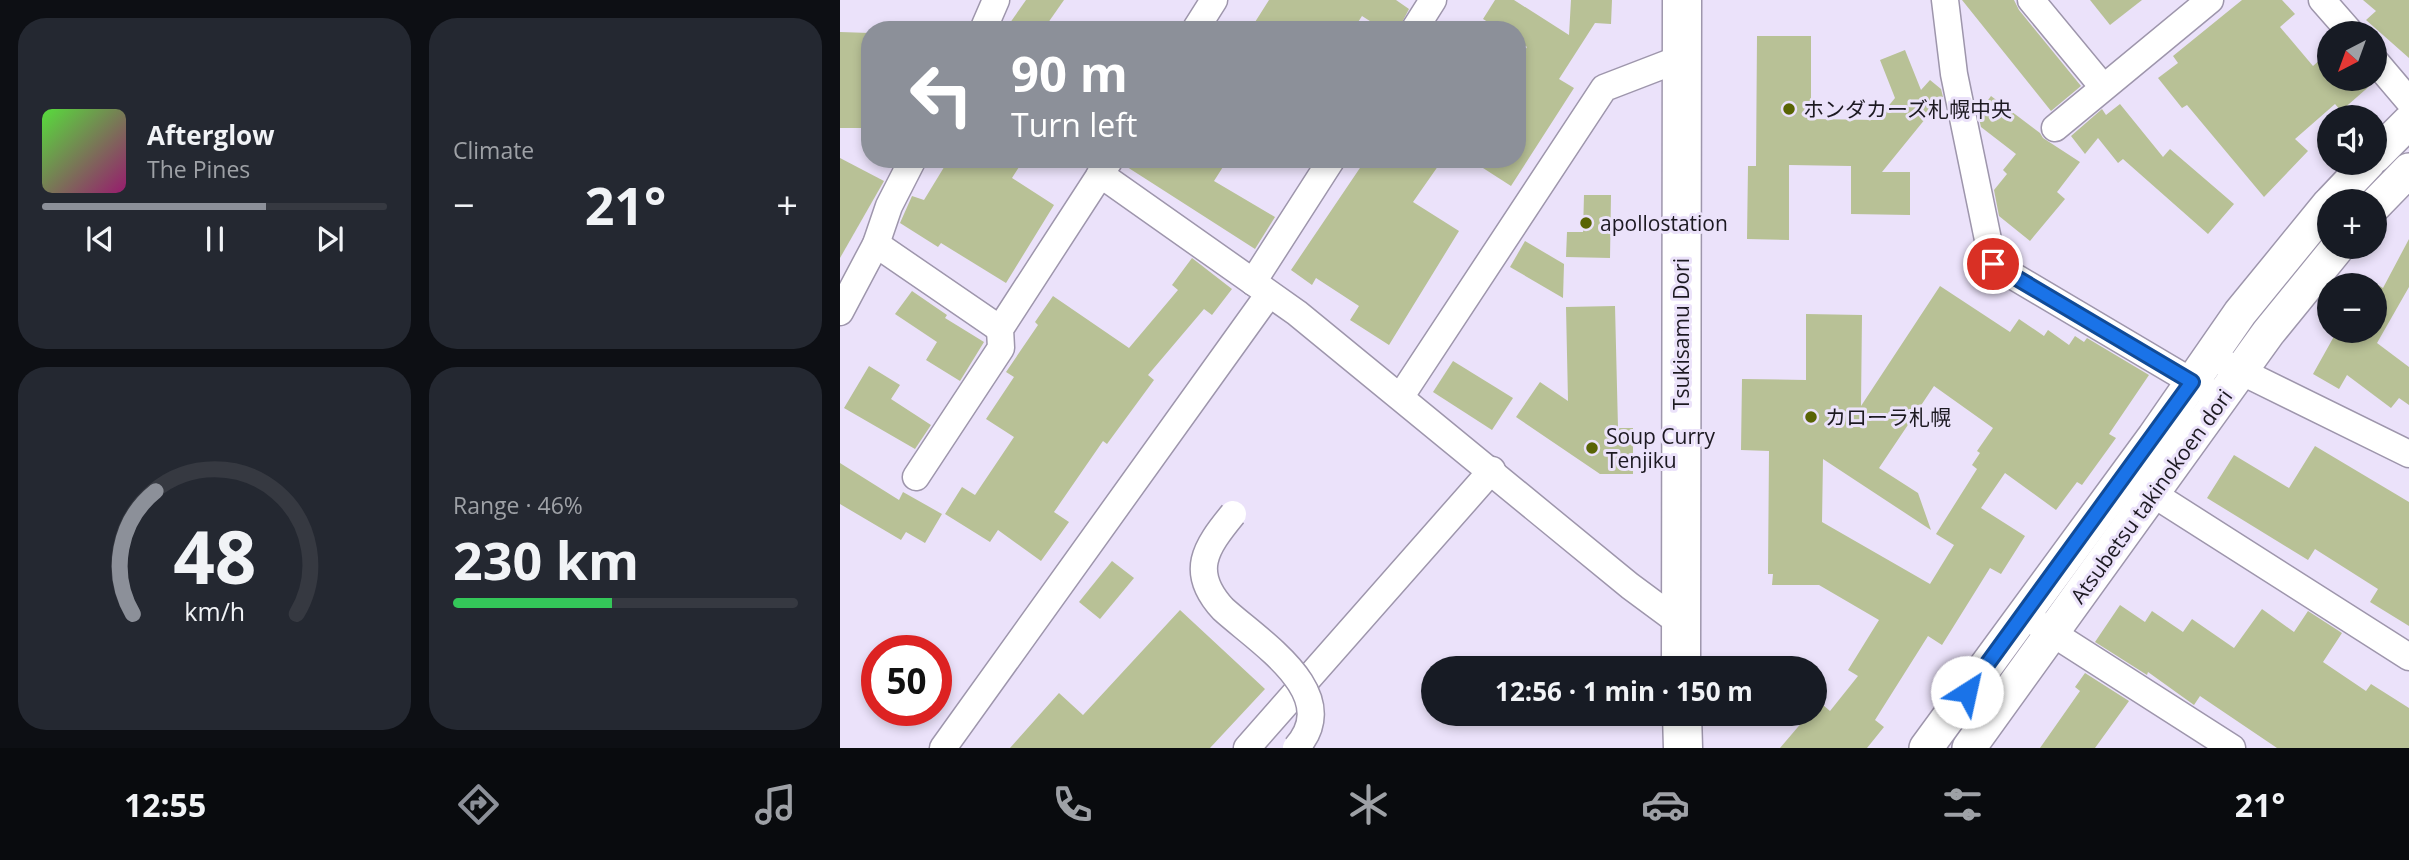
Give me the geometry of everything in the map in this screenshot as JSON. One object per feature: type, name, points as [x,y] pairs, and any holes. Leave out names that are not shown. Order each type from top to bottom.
[{"type":"highway","name":"Tsukisamu Dori","points":[[1681,656],[1682,0]]},
{"type":"highway","points":[[1682,726],[1683,748]]},
{"type":"main road","points":[[2387,144],[2407,123]]},
{"type":"main road","points":[[2387,193],[2409,170]]},
{"type":"main road","name":"Atsubetsu takinokoen dori","points":[[2344,189],[2357,175]]},
{"type":"main road","name":"Atsubetsu takinokoen dori","points":[[1926,748],[2201,368],[2290,249],[2317,219]]},
{"type":"main road","name":"Atsubetsu takinokoen dori","points":[[1969,748],[2221,399],[2329,259]]},
{"type":"street","points":[[986,21],[996,0]]},
{"type":"street","points":[[1201,21],[1214,0]]},
{"type":"street","points":[[1420,21],[1433,0]]},
{"type":"street","points":[[1945,0],[1954,75],[1993,264],[2201,368],[2241,372],[2409,454]]},
{"type":"street","points":[[2031,0],[2103,87]]},
{"type":"street","points":[[2054,128],[2210,0]]},
{"type":"street","points":[[2322,0],[2340,21]]},
{"type":"street","points":[[1401,396],[1604,88],[1682,58]]},
{"type":"street","points":[[2387,84],[2407,123]]},
{"type":"street","points":[[840,312],[876,244],[889,206],[908,168]]},
{"type":"street","points":[[916,477],[1000,348],[1000,329],[1104,168]]},
{"type":"street","points":[[1106,168],[1401,396],[1630,586],[1680,623]]},
{"type":"street","points":[[943,748],[1261,288],[1327,168]]},
{"type":"street","points":[[876,244],[1000,329]]},
{"type":"street","points":[[2201,368],[2221,399]]},
{"type":"street","points":[[1247,748],[1492,470]]},
{"type":"street","points":[[2125,475],[2409,657]]},
{"type":"street","points":[[1237,509],[1212,539],[1205,553],[1202,572],[1218,604],[1304,685],[1312,706],[1311,725],[1296,748]]},
{"type":"street","points":[[2022,614],[2232,748]]},
{"type":"building","points":[[1026,0],[1064,0],[1049,21],[1011,21]]},
{"type":"building","points":[[1269,0],[1396,0],[1409,9],[1403,21],[1370,21],[1362,16],[1359,21],[1256,21]]},
{"type":"building","points":[[1495,0],[1514,0],[1569,35],[1571,0],[1612,0],[1611,24],[1595,23],[1559,79],[1574,88],[1526,163],[1526,21],[1483,19]]},
{"type":"building","points":[[1962,0],[2014,0],[2019,10],[2081,86],[2051,111]]},
{"type":"building","points":[[2090,0],[2142,0],[2110,25]]},
{"type":"building","points":[[2242,0],[2282,0],[2295,14],[2280,27],[2313,66],[2317,62],[2317,91],[2364,91],[2348,105],[2317,105],[2317,120],[2295,139],[2308,151],[2264,197],[2187,105],[2182,108],[2158,78],[2178,63],[2173,56]]},
{"type":"building","points":[[2363,0],[2409,0],[2409,58],[2387,39],[2387,21],[2366,20],[2376,11]]},
{"type":"building","points":[[840,32],[861,33],[861,128],[840,128]]},
{"type":"building","points":[[1757,36],[1811,36],[1811,119],[1877,120],[1895,98],[1880,60],[1905,50],[1921,90],[1930,80],[1941,89],[1943,97],[1882,172],[1910,172],[1910,215],[1851,214],[1851,166],[1789,165],[1789,240],[1747,239],[1748,166],[1756,166]]},
{"type":"building","points":[[1991,96],[2043,138],[2080,162],[2057,192],[2065,199],[2030,241],[1999,216],[1994,190],[2007,174],[2003,170],[2016,154],[1981,127],[1978,114]]},
{"type":"building","points":[[2120,104],[2163,157],[2170,149],[2234,204],[2208,234],[2123,159],[2118,163],[2098,138],[2085,154],[2071,136],[2102,109],[2106,115]]},
{"type":"building","points":[[840,158],[884,181],[840,258]]},
{"type":"building","points":[[944,168],[1018,168],[1012,178],[1054,205],[1006,283],[941,243],[938,247],[900,223],[912,196],[924,200]]},
{"type":"building","points":[[1129,168],[1222,168],[1214,181],[1275,217],[1255,249]]},
{"type":"building","points":[[1360,168],[1437,168],[1413,202],[1459,231],[1389,345],[1350,320],[1359,306],[1316,278],[1312,285],[1291,270]]},
{"type":"building","points":[[1483,168],[1523,168],[1511,186]]},
{"type":"building","points":[[1584,195],[1611,195],[1610,258],[1566,257],[1567,232],[1583,232]]},
{"type":"building","points":[[2409,239],[2409,287],[2387,326],[2387,280]]},
{"type":"building","points":[[1525,241],[1564,264],[1563,298],[1510,267]]},
{"type":"building","points":[[1192,258],[1232,289],[1212,315],[1204,309],[1148,375],[1154,380],[1107,444],[1103,441],[1054,512],[1069,522],[1041,561],[998,530],[990,542],[945,514],[962,487],[975,495],[1014,437],[986,419],[1014,377],[1006,372],[1038,325],[1035,322],[1053,296],[1129,348],[1178,290],[1172,285]]},
{"type":"building","points":[[1940,286],[2010,332],[2019,319],[2044,336],[2048,330],[2069,345],[2075,336],[2084,342],[2087,338],[2149,375],[2109,434],[2116,438],[2082,485],[2077,482],[2056,510],[2005,473],[1981,508],[2025,536],[2001,574],[1990,568],[1942,645],[1928,636],[1875,720],[1884,727],[1867,748],[1780,748],[1799,726],[1827,726],[1827,708],[1830,711],[1858,676],[1848,670],[1879,620],[1819,585],[1772,585],[1773,574],[1768,574],[1769,451],[1741,450],[1742,379],[1806,380],[1806,314],[1862,315],[1861,406]],"holes":[[[1934,386],[1993,428],[1977,451],[1980,453],[1972,465],[1977,469],[1936,534],[1954,545],[1930,584],[1822,522],[1823,459],[1931,530],[1918,493],[1879,468]]]},
{"type":"building","points":[[912,291],[947,315],[945,318],[984,342],[960,381],[926,360],[937,342],[895,314]]},
{"type":"building","points":[[1615,306],[1618,428],[1633,428],[1633,474],[1600,474],[1516,417],[1540,382],[1568,401],[1566,307]]},
{"type":"building","points":[[2330,343],[2377,343],[2409,367],[2409,405],[2399,398],[2391,408],[2347,375],[2339,389],[2313,374]]},
{"type":"building","points":[[1453,361],[1513,398],[1492,430],[1433,392]]},
{"type":"building","points":[[869,366],[900,385],[891,399],[931,425],[915,449],[844,408]]},
{"type":"building","points":[[2315,446],[2409,502],[2409,626],[2370,602],[2378,589],[2315,549],[2308,560],[2207,498],[2234,455],[2289,488]]},
{"type":"building","points":[[840,463],[899,500],[903,492],[942,514],[925,543],[906,532],[901,540],[840,504]]},
{"type":"building","points":[[1112,561],[1134,578],[1100,619],[1079,602]]},
{"type":"building","points":[[2120,605],[2145,622],[2152,611],[2183,632],[2192,619],[2234,648],[2262,609],[2294,632],[2308,611],[2342,633],[2323,662],[2366,691],[2371,684],[2409,708],[2409,748],[2277,748],[2200,696],[2194,705],[2148,672],[2147,675],[2095,642]]},
{"type":"building","points":[[1180,610],[1265,689],[1210,748],[1010,748],[1059,693],[1083,715]]},
{"type":"building","points":[[2085,673],[2129,701],[2095,748],[2040,748],[2080,691],[2075,687]]},
{"type":"place","name":"ホンダカーズ札幌中央","points":[[1789,109]]},
{"type":"place","name":"apollostation","points":[[1586,223]]},
{"type":"place","name":"カローラ札幌","points":[[1811,417]]},
{"type":"place","name":"Soup Curry Tenjiku","points":[[1592,448]]},
{"type":"route","points":[[1967,692],[2192,382],[1993,264]]}]
